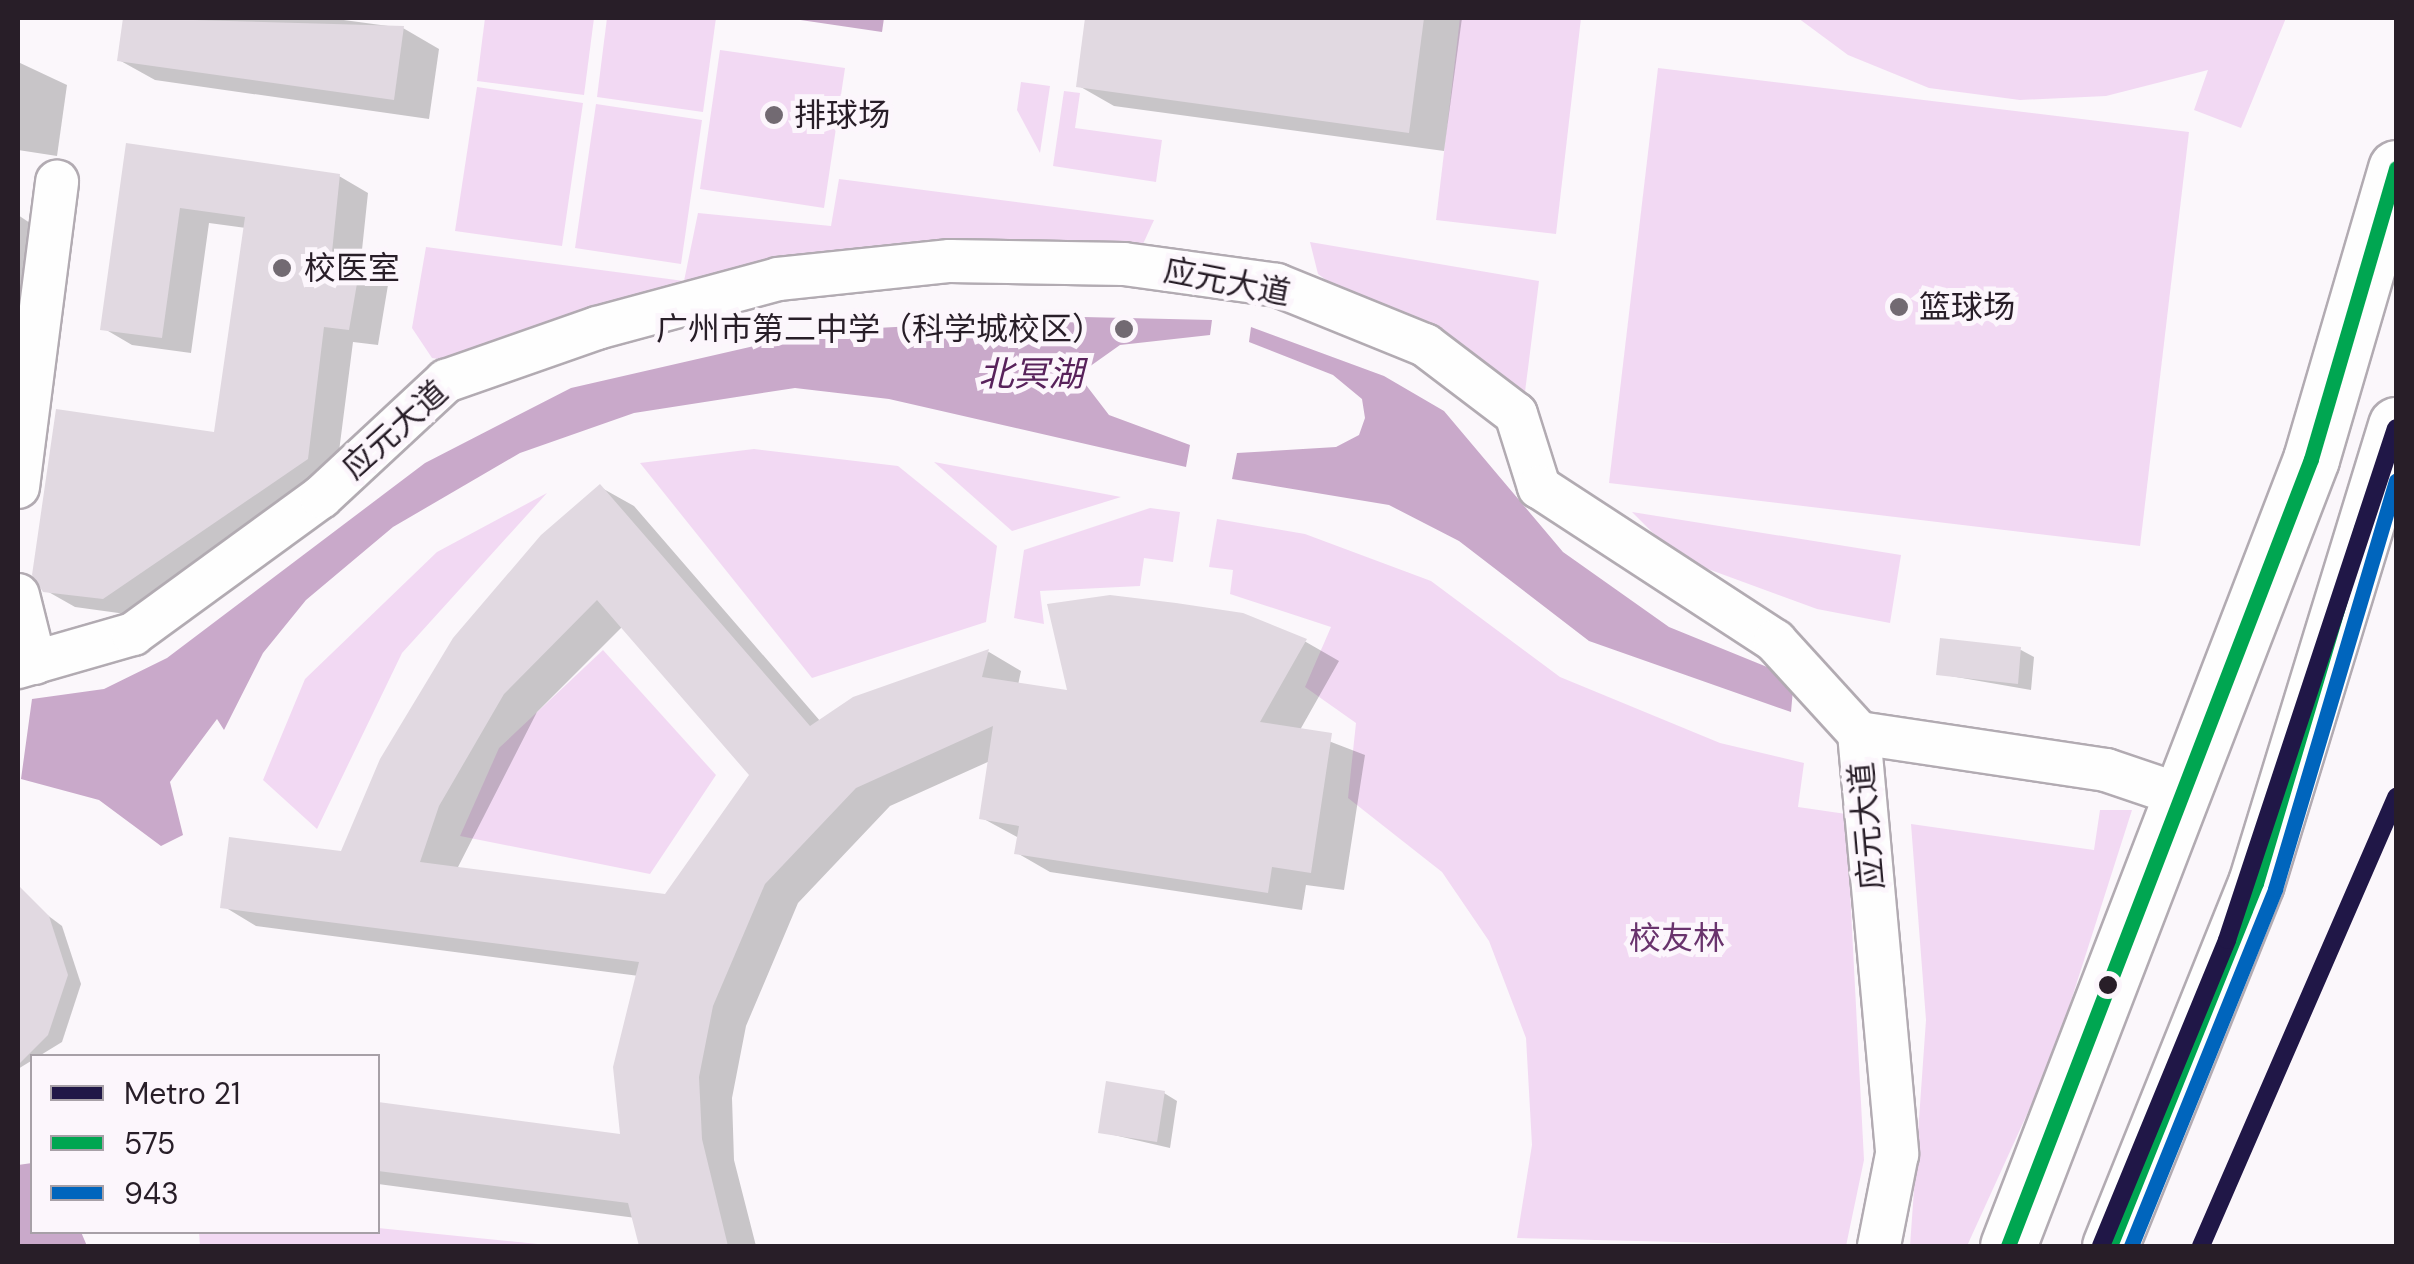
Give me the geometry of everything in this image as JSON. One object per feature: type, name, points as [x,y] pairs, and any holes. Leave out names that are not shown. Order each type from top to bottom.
[{"type":"main road","points":[[2008,1246],[2311,459],[2396,168]]},
{"type":"main road","points":[[2110,1246],[2262,866],[2390,450]]},
{"type":"street","points":[[18,487],[57,181]]},
{"type":"street","name":"应元大道","points":[[26,665],[132,634],[322,497],[446,380],[778,280],[950,261],[1124,264],[1278,285],[1425,345],[1516,414],[1538,487],[1775,641],[1859,733],[1897,1154],[1878,1246]]},
{"type":"street","points":[[18,595],[26,665]]},
{"type":"street","points":[[1859,733],[2106,770],[2180,794]]},
{"type":"green space","points":[[485,18],[594,18],[584,95],[477,81]]},
{"type":"green space","points":[[607,18],[716,18],[703,112],[597,97]]},
{"type":"green space","points":[[1460,18],[1581,18],[1556,234],[1436,220]]},
{"type":"green space","points":[[1798,18],[2286,18],[2241,128],[2194,110],[2208,70],[2106,96],[2020,100],[1929,88],[1848,55]]},
{"type":"green space","name":"排球场","points":[[720,50],[845,68],[824,208],[700,189]]},
{"type":"green space","name":"篮球场","points":[[1658,68],[2189,132],[2140,546],[1609,483]]},
{"type":"green space","points":[[1021,82],[1050,86],[1040,153],[1017,110]]},
{"type":"green space","points":[[477,87],[583,103],[562,246],[455,231]]},
{"type":"green space","points":[[1064,91],[1080,93],[1075,128],[1162,140],[1156,182],[1053,166]]},
{"type":"green space","name":"排球场","points":[[596,104],[702,120],[681,264],[575,248]]},
{"type":"green space","points":[[839,179],[1154,220],[1143,244],[945,241],[457,362],[432,358],[412,328],[426,247],[684,281],[698,213],[831,226]]},
{"type":"green space","points":[[1310,242],[1539,281],[1524,400],[1346,295],[1318,274]]},
{"type":"green space","points":[[754,449],[898,466],[997,546],[986,622],[812,678],[640,463]]},
{"type":"green space","points":[[934,462],[1121,497],[1012,531]]},
{"type":"green space","points":[[547,493],[402,653],[317,829],[263,780],[305,679],[437,552]]},
{"type":"green space","points":[[1150,508],[1180,512],[1173,562],[1144,558],[1140,586],[1040,591],[1044,624],[1014,618],[1024,550]]},
{"type":"green space","points":[[1632,512],[1901,555],[1890,623],[1817,609],[1678,558]]},
{"type":"green space","name":"校友林","points":[[1217,519],[1305,534],[1431,581],[1560,677],[1720,743],[1804,763],[1798,807],[1846,814],[1864,1160],[1846,1246],[1517,1238],[1532,1145],[1526,1038],[1489,941],[1442,872],[1348,798],[1356,723],[1305,687],[1331,627],[1230,594],[1233,570],[1209,567]]},
{"type":"green space","points":[[603,650],[716,775],[650,874],[460,836],[499,748]]},
{"type":"green space","points":[[2100,810],[2132,810],[2053,1057],[1967,1246],[1910,1246],[1926,1020],[1911,824],[2094,850]]},
{"type":"green space","points":[[380,1228],[558,1246],[200,1246],[199,1234],[380,1234]]},
{"type":"water","points":[[787,18],[884,18],[882,32]]},
{"type":"water","name":"北冥湖","points":[[1083,317],[1212,320],[1210,335],[1120,345],[1089,367],[1086,385],[1109,415],[1190,445],[1186,467],[889,399],[795,388],[634,413],[520,453],[393,527],[306,600],[263,653],[224,730],[217,719],[170,782],[183,835],[161,846],[99,800],[21,779],[32,699],[104,689],[167,658],[425,463],[571,388],[820,331]]},
{"type":"water","points":[[1251,327],[1384,376],[1444,411],[1563,552],[1669,627],[1794,678],[1791,712],[1589,641],[1459,541],[1389,505],[1232,479],[1237,453],[1336,447],[1359,435],[1365,418],[1362,399],[1333,375],[1249,342]]},
{"type":"water","points":[[30,1163],[30,1234],[82,1234],[87,1246],[18,1246],[18,1165]]},
{"type":"building","points":[[123,18],[404,26],[394,100],[117,61]]},
{"type":"building","points":[[1085,18],[1424,18],[1409,133],[1076,87]]},
{"type":"building","points":[[126,143],[340,174],[331,262],[360,266],[349,330],[324,327],[308,459],[103,599],[43,592],[32,575],[56,409],[214,432],[245,217],[180,208],[162,338],[100,330]]},
{"type":"building","points":[[600,484],[810,726],[853,697],[989,649],[982,677],[1067,690],[1047,604],[1110,595],[1243,613],[1307,639],[1260,722],[1332,733],[1311,873],[1272,867],[1268,893],[1014,854],[1019,826],[979,819],[993,726],[856,788],[765,884],[713,1006],[699,1077],[702,1139],[728,1246],[639,1246],[628,1203],[380,1171],[380,1102],[620,1134],[613,1067],[639,962],[220,908],[229,837],[341,851],[380,759],[453,638],[541,535]],"holes":[[[597,600],[749,775],[665,894],[420,862],[439,806],[504,694]]]},
{"type":"building","points":[[1940,638],[2021,647],[2018,684],[1936,675]]},
{"type":"building","points":[[18,885],[49,916],[68,975],[48,1035],[18,1065]]},
{"type":"building","points":[[1106,1081],[1165,1091],[1157,1142],[1098,1133]]},
{"type":"metro line","name":"21","points":[[2101,1246],[2227,940],[2396,428]]},
{"type":"metro line","name":"21","points":[[2201,1246],[2396,797]]},
{"type":"transit line","name":"575","points":[[2008,1246],[2311,459],[2396,168]]},
{"type":"transit line","name":"943","points":[[2131,1246],[2275,889],[2396,481]]},
{"type":"transit line","name":"575","points":[[2110,1246],[2256,883],[2362,526]]},
{"type":"place","name":"排球场","points":[[774,115]]},
{"type":"place","name":"校医室","points":[[282,268]]},
{"type":"place","name":"篮球场","points":[[1899,307]]},
{"type":"place","name":"广州市第二中学（科学城校区）","points":[[1124,329]]}]
